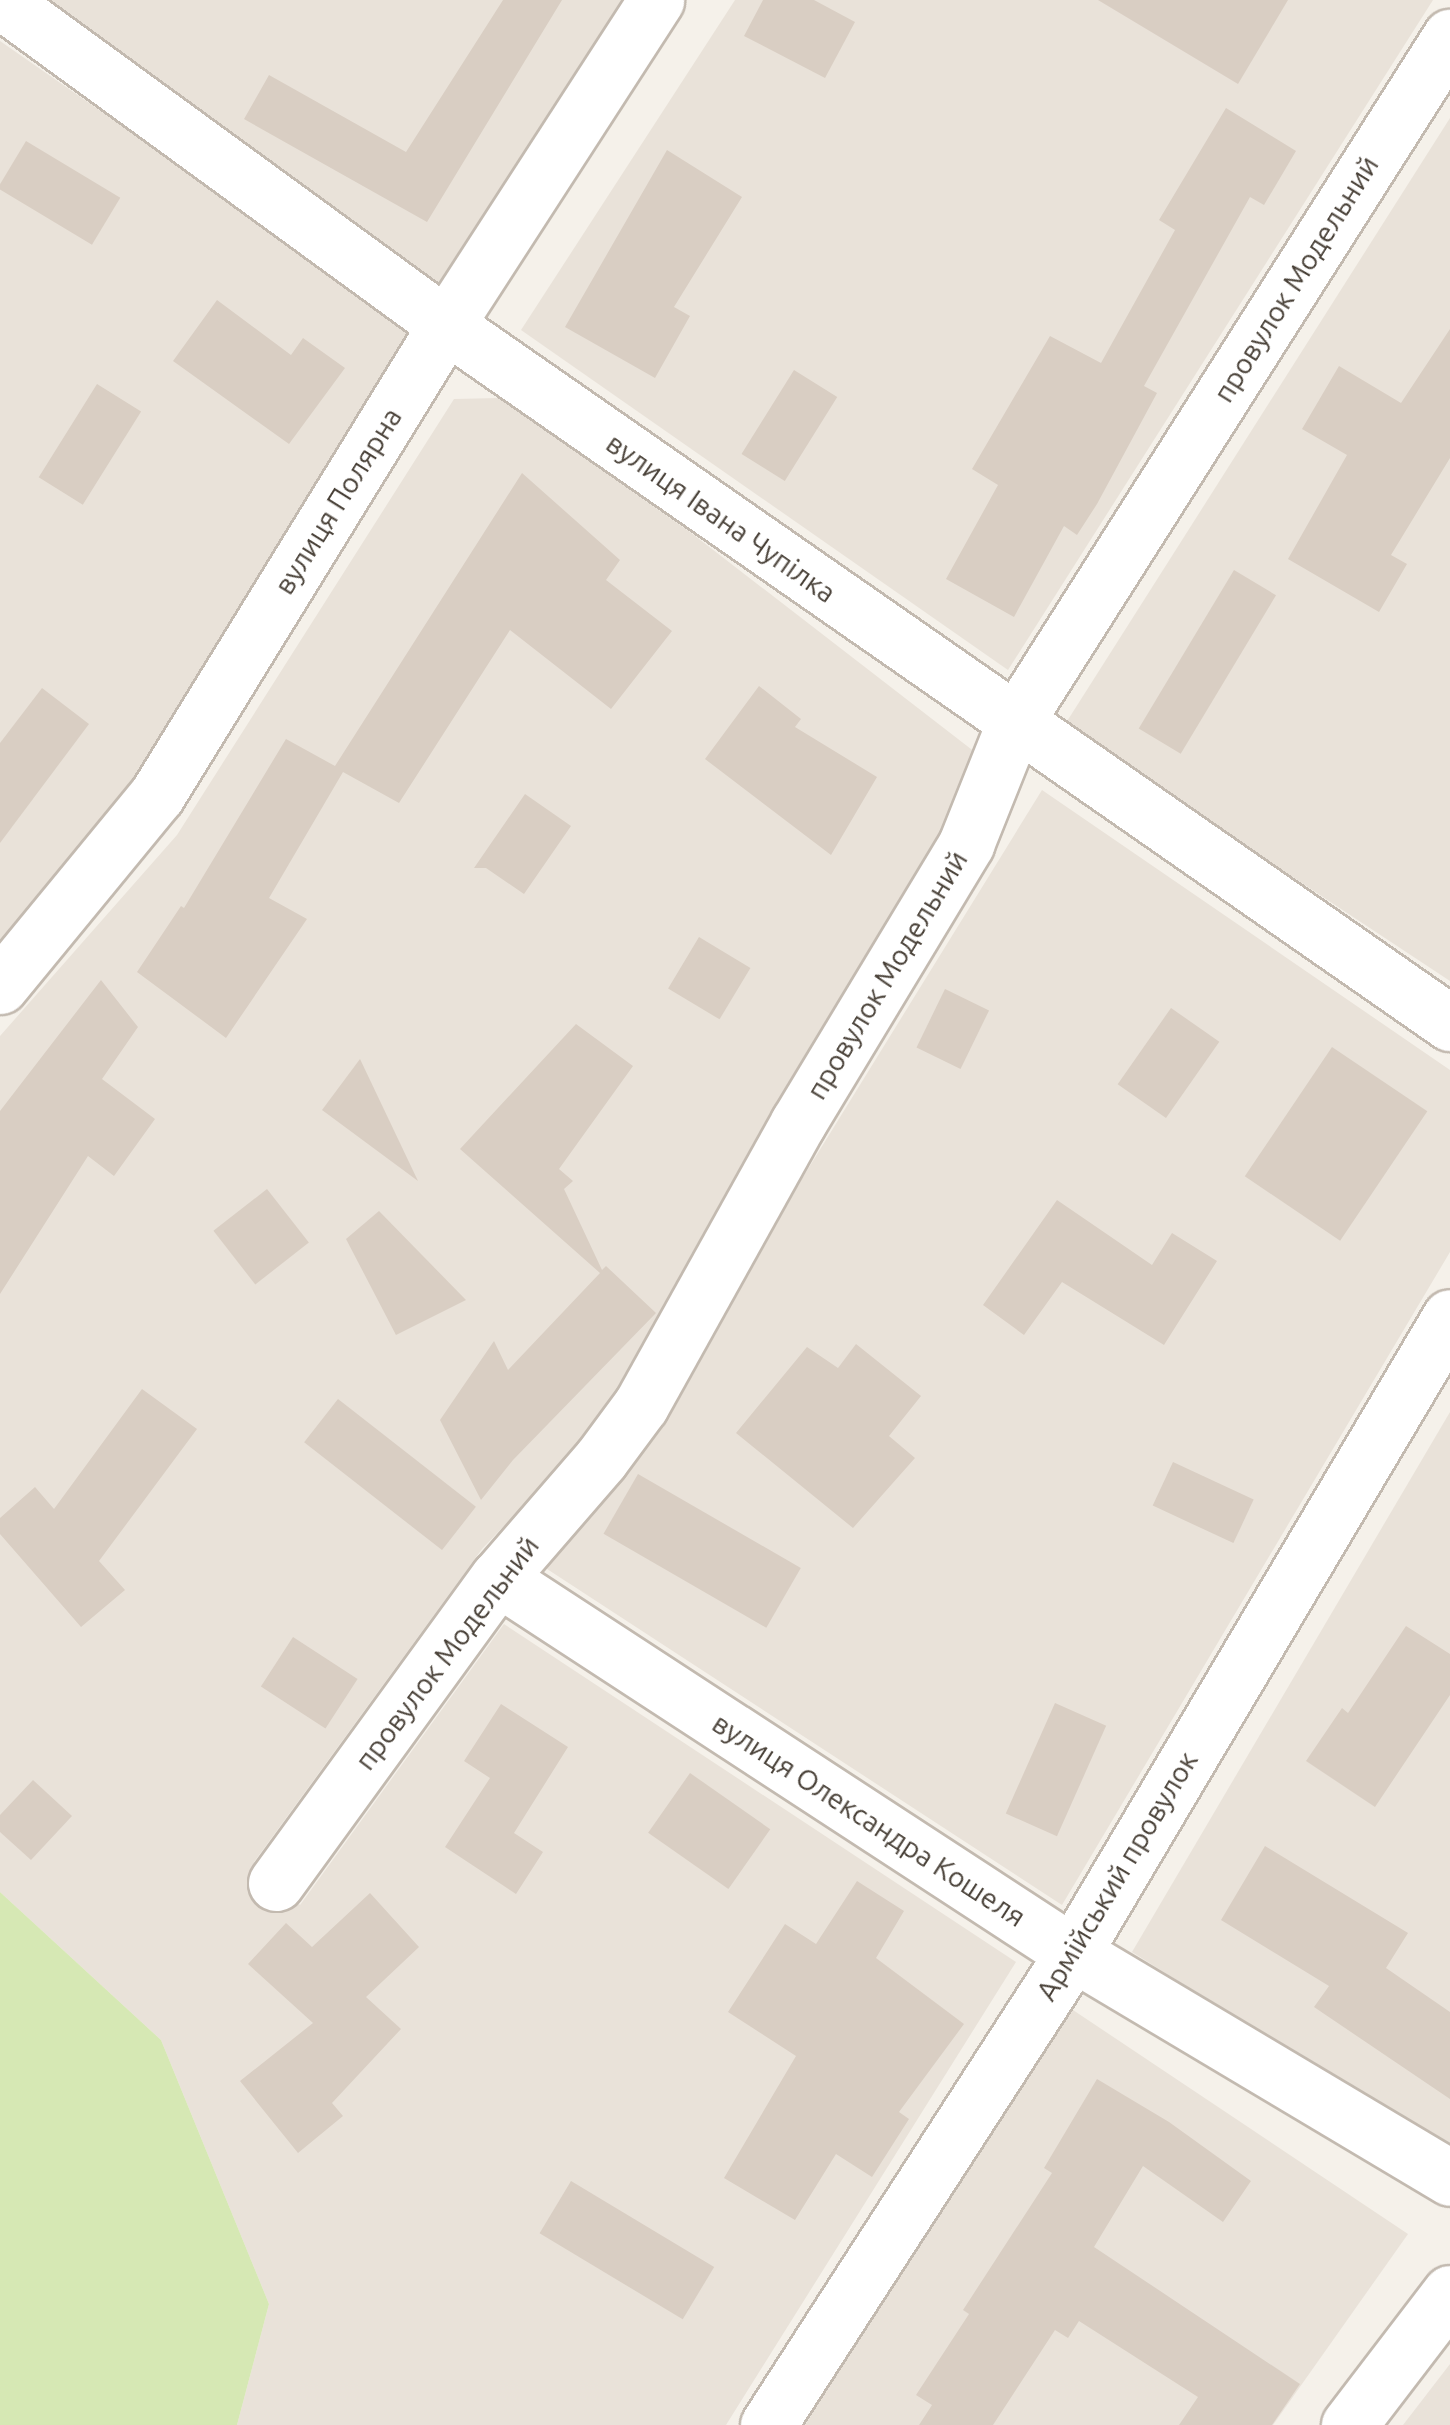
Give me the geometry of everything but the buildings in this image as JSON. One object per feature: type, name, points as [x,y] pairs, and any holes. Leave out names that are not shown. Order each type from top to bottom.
[{"type":"street","name":"вулиця Івана Чупілка","points":[[0,0],[446,325],[1014,724],[1450,1023]]},
{"type":"street","name":"вулиця Полярна","points":[[0,986],[158,795],[446,325],[656,0]]},
{"type":"street","name":"провулок Модельний","points":[[276,1882],[498,1578],[601,1460],[641,1405],[798,1123],[966,844],[1014,724],[1450,36]]},
{"type":"street","name":"Армійський провулок","points":[[768,2425],[1073,1953],[1450,1317]]},
{"type":"street","name":"вулиця Олександра Кошеля","points":[[498,1578],[1073,1953],[1450,2178]]},
{"type":"street","points":[[1348,2425],[1450,2294]]},
{"type":"shaded area","points":[[27,0],[626,0],[435,293]]},
{"type":"shaded area","points":[[735,0],[1433,0],[1008,670],[521,330]]},
{"type":"shaded area","points":[[0,41],[420,333],[137,778],[0,951]]},
{"type":"shaded area","points":[[1450,118],[1450,981],[1064,726]]},
{"type":"shaded area","points":[[499,398],[690,532],[980,756],[960,825],[639,1383],[482,1549],[254,1862],[300,1905],[504,1624],[1016,1962],[726,2425],[237,2425],[269,2304],[161,2040],[0,1892],[0,1036],[177,835],[454,399]]},
{"type":"shaded area","points":[[1042,790],[1450,1070],[1450,1252],[1062,1905],[544,1567],[658,1412]]},
{"type":"shaded area","points":[[1450,1412],[1450,2152],[1132,1952]]},
{"type":"shaded area","points":[[1067,2006],[1408,2234],[1273,2425],[805,2425]]},
{"type":"shaded area","points":[[1450,2364],[1450,2425],[1403,2425]]},
{"type":"green space","points":[[0,1892],[161,2040],[269,2304],[237,2425],[0,2425]]}]
